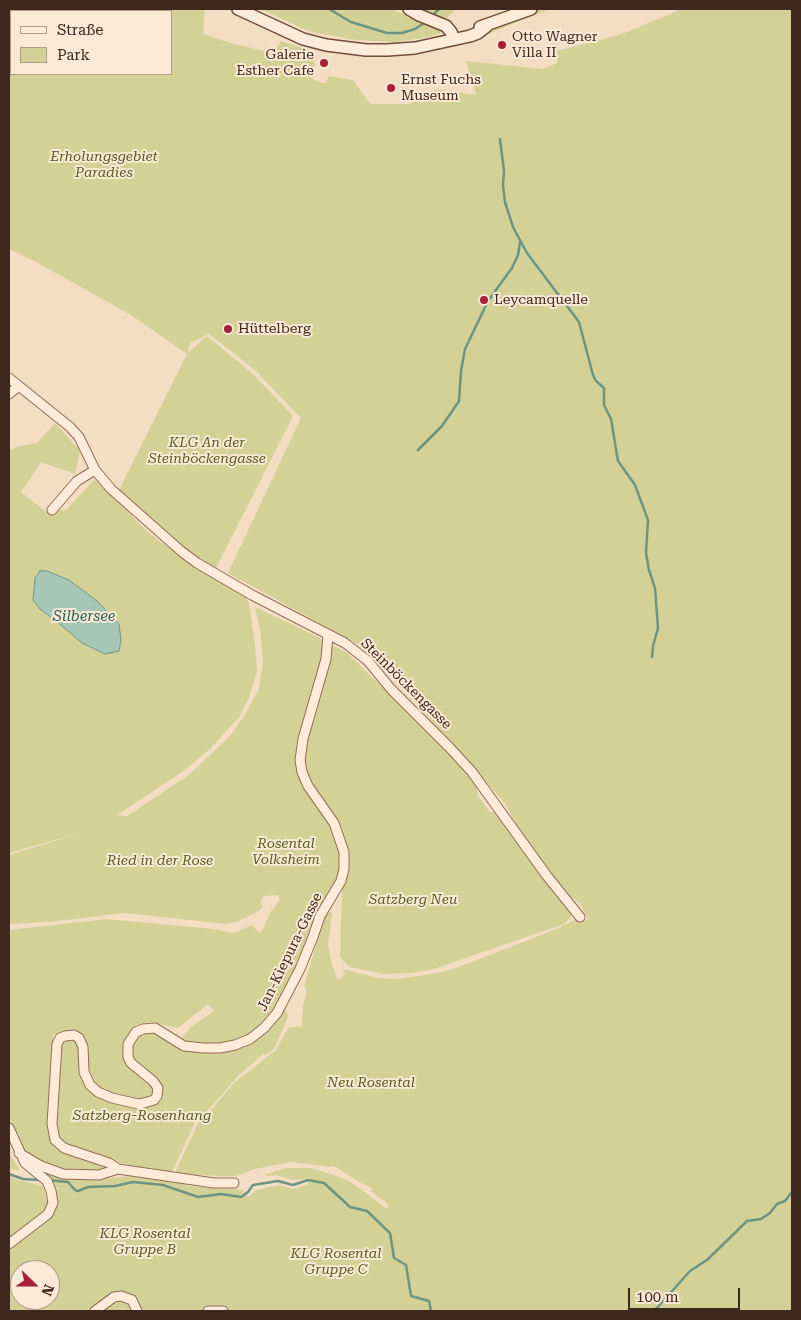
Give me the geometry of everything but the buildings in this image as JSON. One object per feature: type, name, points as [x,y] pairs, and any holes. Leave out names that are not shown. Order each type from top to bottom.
[{"type":"main road","points":[[238,9],[292,35],[313,42],[366,50],[398,50],[454,39],[462,33],[487,26],[531,9]]},
{"type":"main road","points":[[414,12],[442,24],[449,29],[454,39]]},
{"type":"street","name":"Steinböckengasse","points":[[9,378],[70,427],[79,437],[95,470],[125,503],[197,563],[252,595],[353,648],[368,661],[391,689],[464,763],[547,876],[580,916]]},
{"type":"street","points":[[9,394],[19,386]]},
{"type":"street","points":[[52,510],[77,481],[95,470]]},
{"type":"street","name":"Jan-Kiepura-Gasse","points":[[234,1183],[214,1183],[118,1169],[109,1163],[64,1148],[55,1140],[52,1124],[57,1044],[60,1038],[65,1036],[74,1035],[79,1038],[83,1047],[84,1072],[90,1085],[98,1092],[112,1098],[138,1104],[154,1100],[157,1096],[158,1088],[153,1081],[129,1060],[127,1046],[136,1032],[155,1028],[184,1046],[220,1048],[236,1045],[250,1039],[264,1028],[277,1013],[300,970],[320,916],[341,881],[344,869],[344,852],[334,823],[308,786],[303,776],[300,760],[303,739],[324,666],[328,635]]},
{"type":"street","points":[[9,1128],[19,1153],[28,1167],[47,1182],[53,1203],[48,1214],[9,1244]]},
{"type":"street","name":"Jan-Kiepura-Gasse","points":[[19,1153],[41,1166],[62,1174],[99,1175],[118,1169]]},
{"type":"street","points":[[95,1311],[114,1297],[121,1296],[132,1300],[137,1311]]},
{"type":"street","points":[[208,1311],[223,1311]]},
{"type":"green space","points":[[9,9],[205,9],[203,34],[234,44],[273,53],[281,41],[315,52],[313,80],[325,83],[329,76],[353,80],[370,104],[409,104],[435,90],[476,95],[466,61],[543,69],[557,63],[557,51],[622,34],[682,9],[792,9],[792,1311],[9,1311],[9,1249],[52,1215],[56,1204],[55,1188],[74,1191],[55,1187],[43,1171],[61,1178],[99,1179],[129,1176],[188,1186],[243,1190],[248,1197],[256,1190],[279,1185],[293,1189],[307,1185],[311,1178],[294,1180],[277,1175],[267,1176],[267,1174],[285,1168],[311,1168],[352,1183],[387,1209],[389,1205],[371,1191],[372,1188],[332,1166],[292,1162],[254,1169],[236,1176],[175,1173],[199,1121],[202,1121],[234,1083],[276,1050],[288,1028],[302,1026],[303,1006],[307,991],[304,986],[326,911],[332,913],[328,943],[332,965],[338,980],[345,975],[343,969],[378,978],[396,979],[438,973],[459,967],[559,928],[580,917],[585,921],[588,919],[580,903],[565,893],[520,831],[504,802],[367,649],[228,573],[301,418],[255,370],[209,334],[190,343],[188,353],[207,336],[254,375],[293,416],[216,568],[188,551],[118,492],[187,354],[131,315],[9,249]]},
{"type":"green space","points":[[260,9],[390,9],[415,18],[422,9],[456,9],[445,20],[441,33],[396,42],[355,40],[311,32]]},
{"type":"green space","points":[[541,9],[548,10],[490,33],[487,31]]},
{"type":"green space","points":[[55,423],[80,451],[75,474],[41,462],[21,492],[49,514],[52,510],[66,510],[95,479],[150,534],[196,567],[245,596],[249,604],[257,670],[249,698],[239,717],[211,748],[186,769],[117,815],[127,816],[190,774],[230,736],[244,716],[259,689],[263,661],[261,636],[255,607],[320,638],[324,644],[331,648],[332,645],[346,652],[436,739],[470,777],[477,787],[477,795],[490,812],[496,811],[572,916],[564,924],[434,969],[413,973],[383,974],[349,967],[340,957],[342,890],[349,857],[338,826],[329,808],[323,801],[341,851],[341,873],[282,999],[288,1017],[274,1049],[265,1055],[263,1054],[238,1076],[202,1117],[196,1120],[172,1172],[144,1169],[114,1161],[65,1144],[59,1138],[56,1129],[60,1049],[66,1040],[71,1039],[86,1044],[80,1033],[53,1034],[50,1136],[105,1166],[106,1169],[104,1171],[64,1171],[49,1168],[26,1154],[20,1146],[9,1117],[9,930],[106,919],[213,929],[233,933],[253,925],[261,933],[270,913],[280,900],[278,895],[264,896],[260,902],[263,907],[258,911],[237,922],[226,924],[126,913],[49,922],[9,924],[9,855],[90,830],[9,853],[9,451],[18,446],[37,443]],"holes":[[[36,574],[69,580],[97,601],[119,624],[121,640],[119,651],[99,652],[82,643],[40,609],[33,600]],[[208,1004],[214,1011],[191,1027],[176,1045],[161,1035],[149,1032],[141,1034],[132,1045],[131,1063],[124,1041],[136,1025],[150,1022],[178,1028]]]},
{"type":"green space","points":[[9,1153],[20,1170],[9,1169]]},
{"type":"green space","points":[[9,1175],[15,1179],[43,1186],[48,1206],[47,1209],[9,1240]]},
{"type":"water","name":"Silbersee","points":[[40,571],[47,571],[69,580],[97,601],[119,624],[121,640],[119,651],[105,654],[82,643],[40,609],[33,600],[35,578]]},
{"type":"waterway","points":[[329,9],[351,22],[387,33],[402,33],[415,29],[426,22]]},
{"type":"waterway","points":[[431,17],[439,9]]},
{"type":"waterway","points":[[500,139],[505,202],[513,227],[527,253],[579,322],[593,375],[596,381],[604,388],[604,405],[611,419],[618,461],[635,485],[648,520],[646,553],[655,588],[658,628],[652,657]]},
{"type":"waterway","points":[[418,450],[442,426],[459,401],[465,349],[488,301],[512,268],[518,255],[520,242]]},
{"type":"waterway","points":[[9,1174],[23,1179],[40,1180]]},
{"type":"waterway","points":[[48,1180],[68,1182],[78,1191],[88,1187],[115,1186],[133,1182],[163,1185],[198,1197],[221,1194],[241,1197],[253,1185],[278,1181],[293,1185],[308,1180],[324,1183],[350,1207],[367,1211],[390,1233],[394,1258],[406,1265],[411,1296],[429,1301],[431,1311]]},
{"type":"waterway","points":[[651,1311],[657,1308],[690,1271],[707,1260],[747,1221],[761,1219],[770,1213],[777,1204],[785,1201],[792,1192]]},
{"type":"place","name":"Otto Wagner Villa II","points":[[502,45]]},
{"type":"place","name":"Galerie Esther Cafe","points":[[324,63]]},
{"type":"place","name":"Ernst Fuchs Museum","points":[[391,88]]},
{"type":"place","name":"Leycamquelle","points":[[484,300]]},
{"type":"place","name":"Hüttelberg","points":[[228,329]]},
{"type":"park label","name":"Erholungsgebiet Paradies","points":[[104,166]]},
{"type":"park label","name":"KLG An der Steinböckengasse","points":[[207,452]]},
{"type":"park label","name":"Rosental Volksheim","points":[[286,852]]},
{"type":"park label","name":"Ried in der Rose","points":[[160,861]]},
{"type":"park label","name":"Satzberg Neu","points":[[413,900]]},
{"type":"park label","name":"Neu Rosental","points":[[371,1083]]},
{"type":"park label","name":"Satzberg-Rosenhang","points":[[142,1116]]},
{"type":"park label","name":"KLG Rosental Gruppe B","points":[[145,1242]]},
{"type":"park label","name":"KLG Rosental Gruppe C","points":[[336,1262]]}]
